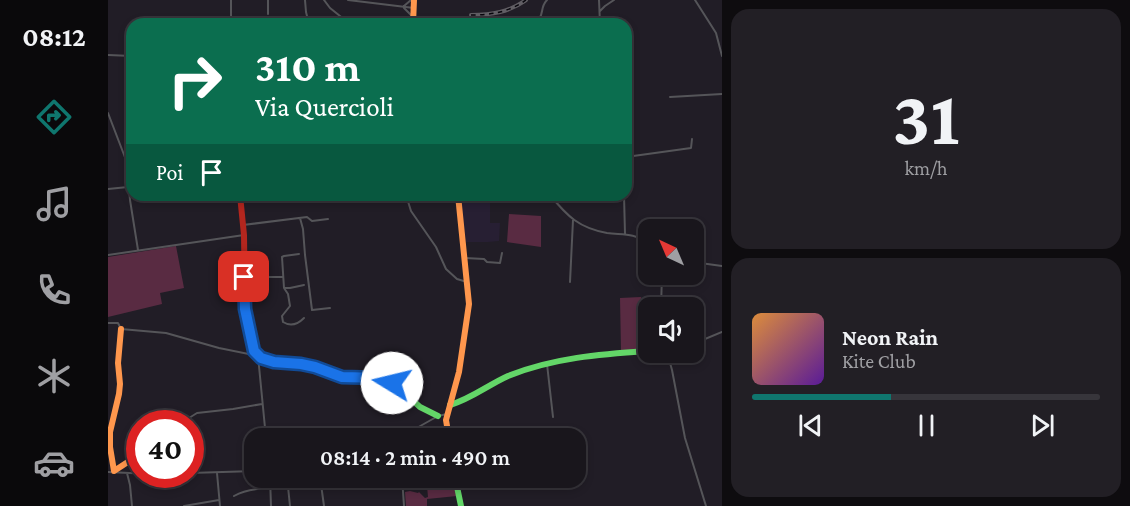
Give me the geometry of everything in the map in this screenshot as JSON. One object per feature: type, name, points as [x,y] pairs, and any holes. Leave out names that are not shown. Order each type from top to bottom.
[{"type":"street","points":[[231,0],[231,18]]},
{"type":"street","points":[[268,0],[268,14]]},
{"type":"street","points":[[305,0],[308,18]]},
{"type":"street","points":[[324,0],[342,18]]},
{"type":"street","points":[[348,0],[414,8]]},
{"type":"street","points":[[401,7],[413,0],[413,18]]},
{"type":"street","points":[[540,18],[543,4],[547,0]]},
{"type":"street","points":[[599,0],[604,5]]},
{"type":"street","points":[[599,0],[600,18],[613,18]]},
{"type":"street","points":[[599,6],[614,0]]},
{"type":"street","points":[[695,0],[716,33],[722,56]]},
{"type":"street","points":[[599,13],[604,5]]},
{"type":"street","points":[[401,7],[407,9],[412,18]]},
{"type":"street","points":[[108,56],[126,56]]},
{"type":"street","points":[[670,97],[722,94]]},
{"type":"street","points":[[108,113],[126,160]]},
{"type":"street","points":[[632,156],[691,148],[692,139]]},
{"type":"street","points":[[108,189],[126,187]]},
{"type":"street","points":[[130,201],[138,250]]},
{"type":"street","points":[[241,201],[244,235],[245,309],[254,351],[258,356],[265,428]]},
{"type":"street","points":[[408,201],[411,211],[436,247],[446,270],[457,279],[467,282]]},
{"type":"street","points":[[447,428],[447,414],[459,372],[468,316],[459,201]]},
{"type":"street","points":[[555,201],[573,220],[592,229],[638,237]]},
{"type":"street","points":[[624,201],[625,234]]},
{"type":"street","points":[[243,225],[308,217],[312,220],[328,219]]},
{"type":"street","points":[[300,218],[312,310],[330,308]]},
{"type":"street","points":[[570,282],[573,220]]},
{"type":"street","points":[[108,255],[244,235]]},
{"type":"street","points":[[465,258],[500,263],[502,253]]},
{"type":"street","points":[[299,254],[282,257],[284,288],[288,294],[290,306],[282,316],[283,322],[292,325],[304,318]]},
{"type":"street","points":[[704,264],[722,266]]},
{"type":"street","points":[[244,277],[283,277]]},
{"type":"street","points":[[284,288],[304,285]]},
{"type":"street","points":[[108,323],[118,323],[121,329],[118,363],[119,394],[110,432],[111,472]]},
{"type":"street","points":[[121,329],[166,333],[274,362],[315,367],[342,377],[376,377],[387,380],[419,405],[438,416]]},
{"type":"street","points":[[704,339],[722,332]]},
{"type":"street","points":[[450,405],[465,400],[505,377],[548,364],[611,353],[638,352]]},
{"type":"street","points":[[670,363],[685,438],[706,506]]},
{"type":"street","points":[[548,364],[553,417]]},
{"type":"street","points":[[204,412],[262,403]]},
{"type":"street","points":[[417,428],[438,416],[447,414]]},
{"type":"street","points":[[111,472],[126,463]]},
{"type":"street","points":[[204,472],[244,471]]},
{"type":"street","points":[[111,472],[126,473]]},
{"type":"street","points":[[216,472],[220,506]]},
{"type":"street","points":[[130,488],[132,506]]},
{"type":"street","points":[[270,488],[271,506]]},
{"type":"street","points":[[234,496],[245,491],[270,488],[288,489],[290,506]]},
{"type":"street","points":[[322,488],[324,506]]},
{"type":"street","points":[[403,488],[404,506]]},
{"type":"street","points":[[457,488],[461,506]]},
{"type":"street","points":[[184,506],[219,500]]},
{"type":"shaded area","points":[[461,201],[490,201],[490,223],[500,223],[499,241],[466,242]]},
{"type":"shaded area","points":[[509,214],[541,216],[541,247],[507,242]]},
{"type":"shaded area","points":[[176,246],[184,288],[160,293],[162,304],[108,317],[108,257]]},
{"type":"shaded area","points":[[638,297],[638,350],[621,351],[620,298]]},
{"type":"shaded area","points":[[427,488],[455,488],[457,496],[427,499],[427,506],[406,506],[405,492],[419,492],[425,498],[428,497]]},
{"type":"railway","points":[[471,15],[500,12],[526,0]]},
{"type":"traffic: fast","points":[[450,405],[508,376],[542,365],[595,355],[638,352]]},
{"type":"traffic: fast","points":[[269,360],[308,365],[342,377],[384,379],[398,387],[420,407],[438,416]]},
{"type":"traffic: fast","points":[[457,488],[461,506]]},
{"type":"traffic: slow","points":[[413,18],[414,0]]},
{"type":"traffic: slow","points":[[447,428],[446,420],[459,372],[469,304],[459,201]]},
{"type":"traffic: slow","points":[[121,329],[118,363],[120,384],[110,432],[110,447],[114,471],[126,463]]},
{"type":"traffic: jam","points":[[241,201],[244,235],[245,309],[254,351],[260,357],[269,360]]},
{"type":"route","points":[[244,277],[249,335],[258,356],[274,362],[315,367],[342,377],[376,377],[392,383]]}]
